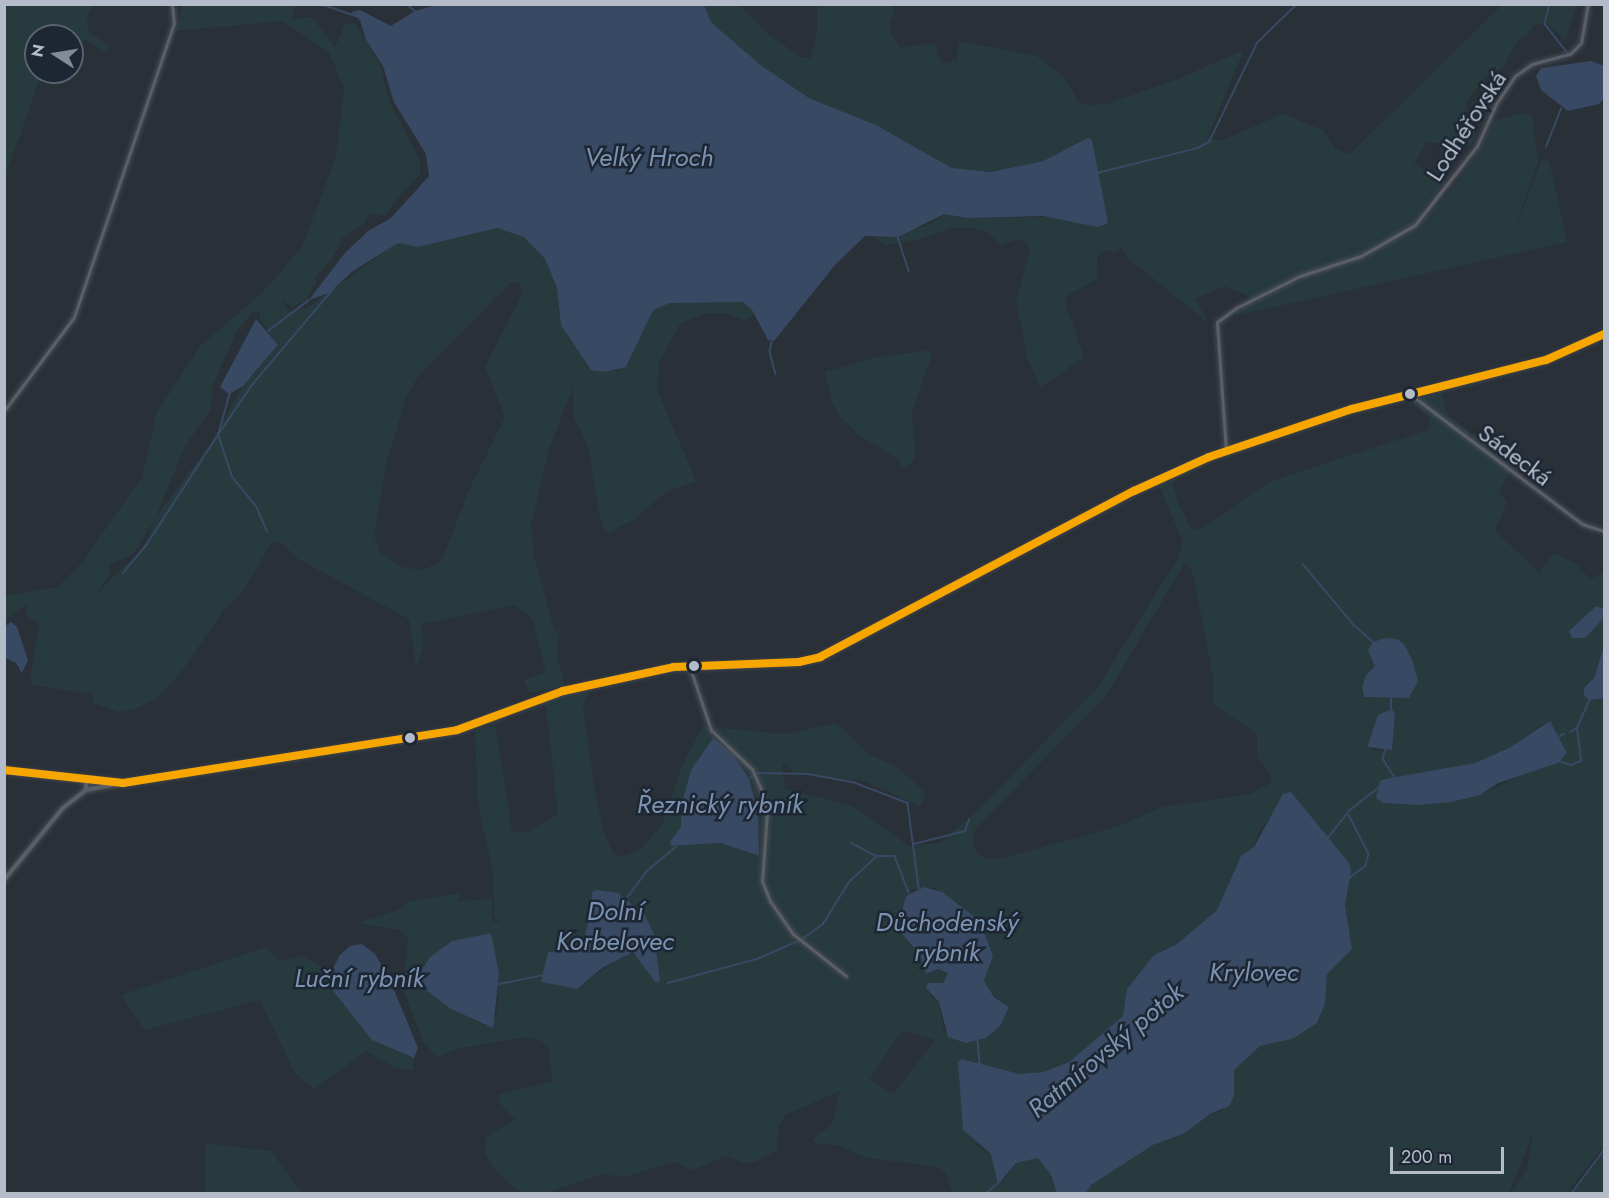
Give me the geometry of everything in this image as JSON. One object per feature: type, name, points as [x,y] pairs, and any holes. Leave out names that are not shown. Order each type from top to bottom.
[{"type":"main road","points":[[4,770],[123,783],[189,770],[294,758],[471,726],[563,691],[689,665],[799,662],[820,657],[1134,491],[1226,451],[1352,410],[1546,360],[1605,334]]},
{"type":"street","points":[[4,411],[74,317],[174,24],[172,4]]},
{"type":"street","name":"Lodhéřovská","points":[[1226,451],[1217,322],[1236,308],[1300,276],[1361,256],[1415,225],[1477,146],[1496,104],[1515,76],[1532,64],[1570,54],[1581,43],[1588,4]]},
{"type":"street","name":"Sádecká","points":[[1411,395],[1582,525],[1605,531]]},
{"type":"street","points":[[689,665],[711,730],[752,769],[760,787],[767,821],[762,869],[770,901],[793,934],[846,976]]},
{"type":"street","points":[[86,780],[86,790]]},
{"type":"street","points":[[4,880],[63,808],[86,790],[123,783]]},
{"type":"green space","points":[[5,4],[92,5],[87,17],[88,32],[110,46],[106,53],[84,41],[84,24],[24,24],[24,84],[38,84],[5,177]]},
{"type":"green space","points":[[183,5],[296,5],[291,19],[312,17],[335,47],[345,24],[355,23],[380,64],[389,101],[420,160],[420,175],[392,204],[386,216],[369,214],[364,224],[342,238],[333,258],[314,279],[317,281],[307,299],[293,307],[281,300],[289,311],[307,308],[398,242],[418,247],[497,228],[524,237],[545,259],[557,288],[561,325],[599,372],[618,370],[630,361],[645,322],[653,310],[662,305],[678,301],[733,301],[743,302],[752,310],[754,315],[744,320],[725,313],[703,314],[680,324],[659,363],[657,390],[696,481],[667,491],[633,520],[608,533],[603,529],[598,508],[588,446],[573,415],[573,387],[549,449],[531,524],[534,555],[554,629],[559,632],[557,657],[565,686],[530,693],[524,680],[546,672],[532,619],[515,605],[422,624],[423,649],[416,666],[409,619],[298,559],[282,543],[272,542],[245,588],[224,609],[182,671],[157,698],[133,710],[119,712],[92,703],[93,694],[34,685],[30,681],[39,623],[28,617],[26,605],[5,620],[5,596],[58,587],[81,564],[142,477],[157,412],[202,344],[261,294],[302,247],[336,157],[344,88],[329,52],[282,21],[176,31]],"holes":[[[511,282],[520,283],[522,295],[485,366],[505,417],[469,490],[441,562],[422,570],[402,567],[380,552],[374,535],[386,465],[406,397],[419,375]],[[254,311],[260,313],[260,319],[278,346],[243,386],[210,444],[155,519],[185,446],[211,409],[212,387],[236,332]],[[154,521],[149,538],[136,555],[96,594],[108,577],[110,564],[132,555]]]},
{"type":"green space","points":[[704,5],[740,5],[769,35],[801,57],[811,58],[817,33],[817,5],[891,5],[895,12],[890,22],[891,34],[901,48],[935,43],[941,63],[957,61],[959,41],[1037,56],[1065,78],[1079,103],[1086,105],[1107,104],[1180,78],[1244,50],[1207,138],[1222,140],[1283,114],[1323,130],[1335,149],[1350,154],[1502,5],[1548,5],[1543,23],[1533,26],[1527,36],[1516,42],[1503,68],[1488,75],[1467,101],[1465,123],[1476,133],[1470,147],[1427,142],[1414,164],[1445,181],[1420,213],[1426,218],[1458,182],[1495,121],[1520,113],[1532,115],[1538,161],[1511,240],[1541,161],[1549,160],[1567,242],[1234,316],[1251,297],[1225,286],[1195,299],[1209,323],[1129,259],[1121,248],[1115,253],[1106,250],[1097,256],[1098,279],[1069,294],[1065,301],[1084,357],[1040,388],[1027,357],[1016,300],[1030,251],[1027,243],[1018,239],[1000,245],[989,233],[973,228],[951,228],[914,241],[887,245],[871,236],[881,238],[929,225],[944,214],[967,218],[1049,217],[1097,173],[1092,140],[1088,139],[1043,161],[991,172],[952,168],[876,125],[809,98],[762,66],[721,31],[711,22]]},
{"type":"green space","points":[[1551,5],[1577,5],[1565,40],[1546,23]]},
{"type":"green space","points":[[930,350],[932,355],[912,413],[915,457],[908,467],[902,467],[899,460],[858,434],[841,418],[833,405],[825,372],[873,358]]},
{"type":"green space","points":[[1441,393],[1449,416],[1513,467],[1499,492],[1507,502],[1495,531],[1539,572],[1554,553],[1575,563],[1590,579],[1604,573],[1604,611],[1596,607],[1589,611],[1602,620],[1604,615],[1604,646],[1594,678],[1584,688],[1589,700],[1604,698],[1604,1145],[1567,1193],[1511,1193],[1527,1169],[1533,1134],[1509,1193],[1086,1193],[1091,1185],[1153,1145],[1185,1133],[1210,1114],[1220,1112],[1234,1096],[1234,1070],[1260,1046],[1292,1039],[1321,1017],[1327,974],[1352,949],[1345,905],[1350,864],[1328,838],[1280,800],[1277,810],[1259,831],[1254,847],[1241,856],[1217,910],[1177,944],[1154,955],[1127,989],[1123,1016],[1069,1062],[1043,1072],[1020,1074],[962,1059],[977,1146],[991,1154],[1002,1183],[1016,1163],[1038,1158],[1051,1175],[1057,1193],[952,1193],[945,1172],[938,1167],[868,1158],[839,1146],[814,1143],[813,1138],[832,1125],[840,1091],[785,1115],[779,1125],[777,1150],[756,1162],[745,1163],[725,1156],[693,1170],[674,1162],[624,1177],[602,1174],[546,1193],[525,1193],[515,1189],[492,1166],[485,1154],[486,1137],[515,1120],[500,1103],[498,1094],[553,1081],[548,1048],[542,1041],[526,1037],[456,1049],[437,1057],[423,1042],[403,988],[408,939],[400,930],[357,923],[401,909],[410,901],[460,893],[458,901],[492,899],[492,921],[501,922],[494,917],[493,873],[478,804],[475,731],[495,725],[512,832],[528,832],[558,814],[546,706],[538,703],[581,691],[589,692],[583,705],[594,788],[604,833],[612,852],[619,857],[640,850],[662,825],[682,766],[703,726],[786,734],[836,723],[870,755],[893,765],[916,783],[925,793],[922,803],[919,806],[865,781],[795,773],[782,762],[785,789],[853,806],[909,846],[940,843],[976,812],[1097,688],[1178,558],[1183,542],[1176,525],[1160,488],[1150,490],[1176,479],[1172,483],[1179,505],[1191,528],[1200,530],[1269,482],[1428,430],[1430,418],[1413,403],[1405,403]],"holes":[[[1184,564],[1188,564],[1193,574],[1214,682],[1214,705],[1257,734],[1257,757],[1271,775],[1271,783],[1250,794],[1162,807],[1122,825],[1004,858],[987,859],[977,854],[972,842],[975,830],[1107,694]],[[1375,666],[1409,698],[1364,697],[1362,687],[1366,675]],[[1395,715],[1393,744],[1386,751],[1371,750],[1368,743],[1375,727]],[[1543,724],[1567,753],[1480,795],[1450,802],[1380,781],[1475,763],[1509,748]],[[717,740],[749,779],[758,811],[758,856],[720,843],[672,846],[670,840],[681,827],[691,770]],[[934,888],[965,910],[991,963],[984,981],[987,989],[1009,1007],[1000,1026],[986,1038],[973,1042],[944,1031],[939,1002],[931,997],[928,983],[943,983],[948,973],[937,969],[931,973],[923,968],[920,955],[908,942],[897,920],[906,896],[913,889]],[[618,893],[645,915],[654,934],[650,974],[640,957],[627,952],[577,989],[542,982],[554,951],[573,949],[584,939],[592,907]],[[491,933],[498,989],[497,1013],[487,1026],[451,1009],[430,957],[452,941]],[[906,1031],[935,1040],[894,1093],[890,1093],[870,1079],[899,1034]]]},
{"type":"green space","points":[[266,947],[279,961],[302,956],[318,964],[330,977],[333,991],[372,1040],[414,1058],[413,1071],[394,1067],[366,1051],[314,1089],[295,1073],[260,1000],[145,1030],[121,995]]},
{"type":"green space","points":[[215,1144],[271,1151],[302,1193],[206,1193],[205,1145]]},
{"type":"green space","points":[[1604,1153],[1604,1193],[1573,1193],[1583,1180]]},
{"type":"water","name":"Velký Hroch","points":[[440,4],[704,5],[711,22],[721,31],[762,66],[809,98],[876,125],[952,168],[991,172],[1043,161],[1088,138],[1092,140],[1108,223],[1098,227],[1043,216],[967,218],[944,214],[898,237],[865,236],[835,265],[774,341],[768,340],[752,310],[743,302],[670,303],[653,310],[626,367],[604,372],[591,370],[561,325],[557,288],[545,259],[524,237],[497,228],[418,247],[398,243],[353,271],[329,293],[309,300],[344,254],[368,231],[391,218],[429,176],[426,154],[394,102],[383,66],[366,40],[360,20],[351,12],[360,10],[391,26],[415,11]]},
{"type":"water","points":[[1591,61],[1604,66],[1604,99],[1599,104],[1568,111],[1541,90],[1536,76],[1541,68]]},
{"type":"water","points":[[256,319],[278,345],[243,386],[229,394],[220,387]]},
{"type":"water","points":[[1596,606],[1604,609],[1602,620],[1585,638],[1572,638],[1569,631]]},
{"type":"water","points":[[11,622],[17,627],[28,660],[22,673],[16,663],[5,658],[5,626]]},
{"type":"water","points":[[1385,638],[1397,639],[1404,644],[1413,662],[1418,681],[1409,698],[1364,697],[1362,687],[1366,675],[1375,666],[1368,650],[1373,642]]},
{"type":"water","points":[[1604,646],[1604,698],[1589,700],[1584,695],[1584,688],[1594,678]]},
{"type":"water","points":[[1392,709],[1395,715],[1392,750],[1367,747],[1378,715]]},
{"type":"water","points":[[1550,721],[1567,753],[1558,763],[1498,783],[1480,795],[1451,802],[1420,805],[1383,803],[1376,798],[1380,781],[1475,763],[1509,748]]},
{"type":"water","name":"Řeznický rybník","points":[[713,738],[733,754],[749,779],[758,811],[759,856],[720,843],[671,846],[670,841],[681,827],[681,807],[691,770]]},
{"type":"water","name":"Krylovec","points":[[1291,792],[1350,864],[1351,871],[1345,905],[1352,949],[1327,974],[1325,1004],[1317,1023],[1292,1039],[1260,1046],[1234,1070],[1234,1096],[1229,1106],[1210,1114],[1185,1133],[1153,1145],[1091,1185],[1086,1193],[1057,1193],[1051,1175],[1038,1158],[1016,1163],[998,1185],[991,1154],[963,1130],[958,1062],[962,1059],[1020,1074],[1043,1072],[1069,1062],[1123,1016],[1127,989],[1154,955],[1177,944],[1217,910],[1241,856],[1254,847],[1283,794]]},
{"type":"water","name":"Důchodenský rybník","points":[[924,887],[942,892],[980,921],[993,956],[984,981],[994,997],[1009,1007],[1000,1026],[986,1038],[966,1043],[948,1037],[939,1002],[926,988],[928,983],[943,983],[948,973],[938,969],[926,974],[920,955],[897,928],[906,896]]},
{"type":"water","name":"Dolní Korbelovec","points":[[596,890],[618,893],[645,915],[654,934],[660,981],[656,983],[633,952],[602,968],[577,989],[541,982],[548,952],[573,949],[584,939],[592,907],[592,892]]},
{"type":"water","points":[[491,933],[499,974],[493,1028],[451,1009],[422,987],[418,976],[430,957],[452,941]]},
{"type":"water","name":"Luční rybník","points":[[362,944],[375,954],[389,978],[418,1048],[414,1058],[372,1040],[333,991],[330,975],[339,956],[350,946]]},
{"type":"waterway","points":[[321,4],[356,16]]},
{"type":"waterway","points":[[407,4],[415,11]]},
{"type":"waterway","points":[[1097,173],[1198,148],[1209,142],[1257,43],[1297,4]]},
{"type":"waterway","points":[[1550,4],[1545,24],[1567,52]]},
{"type":"waterway","points":[[1546,147],[1561,109]]},
{"type":"waterway","points":[[898,237],[909,271]]},
{"type":"waterway","points":[[267,532],[257,508],[232,477],[218,435],[252,385],[334,288]]},
{"type":"waterway","points":[[268,331],[309,300]]},
{"type":"waterway","points":[[772,342],[770,352],[776,374]]},
{"type":"waterway","points":[[123,573],[145,547],[218,435],[230,393]]},
{"type":"waterway","points":[[1303,564],[1354,625],[1375,643]]},
{"type":"waterway","points":[[1391,699],[1391,709]]},
{"type":"waterway","name":"Ratmírovský potok","points":[[1570,732],[1577,728],[1589,701]]},
{"type":"waterway","points":[[1559,761],[1571,765],[1581,761],[1577,728]]},
{"type":"waterway","name":"Ratmírovský potok","points":[[1556,738],[1564,734]]},
{"type":"waterway","points":[[1386,749],[1383,759],[1396,779]]},
{"type":"waterway","points":[[750,778],[757,773],[808,774],[853,782],[908,803],[919,888]]},
{"type":"waterway","name":"Ratmírovský potok","points":[[1328,838],[1350,810],[1379,787]]},
{"type":"waterway","points":[[1349,815],[1369,854],[1366,866],[1350,878]]},
{"type":"waterway","points":[[914,844],[965,831],[969,820]]},
{"type":"waterway","points":[[851,843],[877,856]]},
{"type":"waterway","points":[[626,899],[647,871],[676,847]]},
{"type":"waterway","points":[[668,983],[757,959],[801,940],[823,924],[849,882],[877,856],[895,856],[909,892]]},
{"type":"waterway","points":[[389,978],[420,972]]},
{"type":"waterway","points":[[499,984],[544,975]]},
{"type":"waterway","points":[[978,1040],[980,1065]]},
{"type":"waterway","points":[[1571,1194],[1604,1150]]},
{"type":"waterway","name":"Ratmírovský potok","points":[[985,1194],[998,1183]]},
{"type":"transit line","points":[[4,770],[123,783],[457,730],[563,691],[674,667],[799,662],[820,657],[1134,491],[1209,457],[1352,409],[1546,360],[1604,334]]}]
